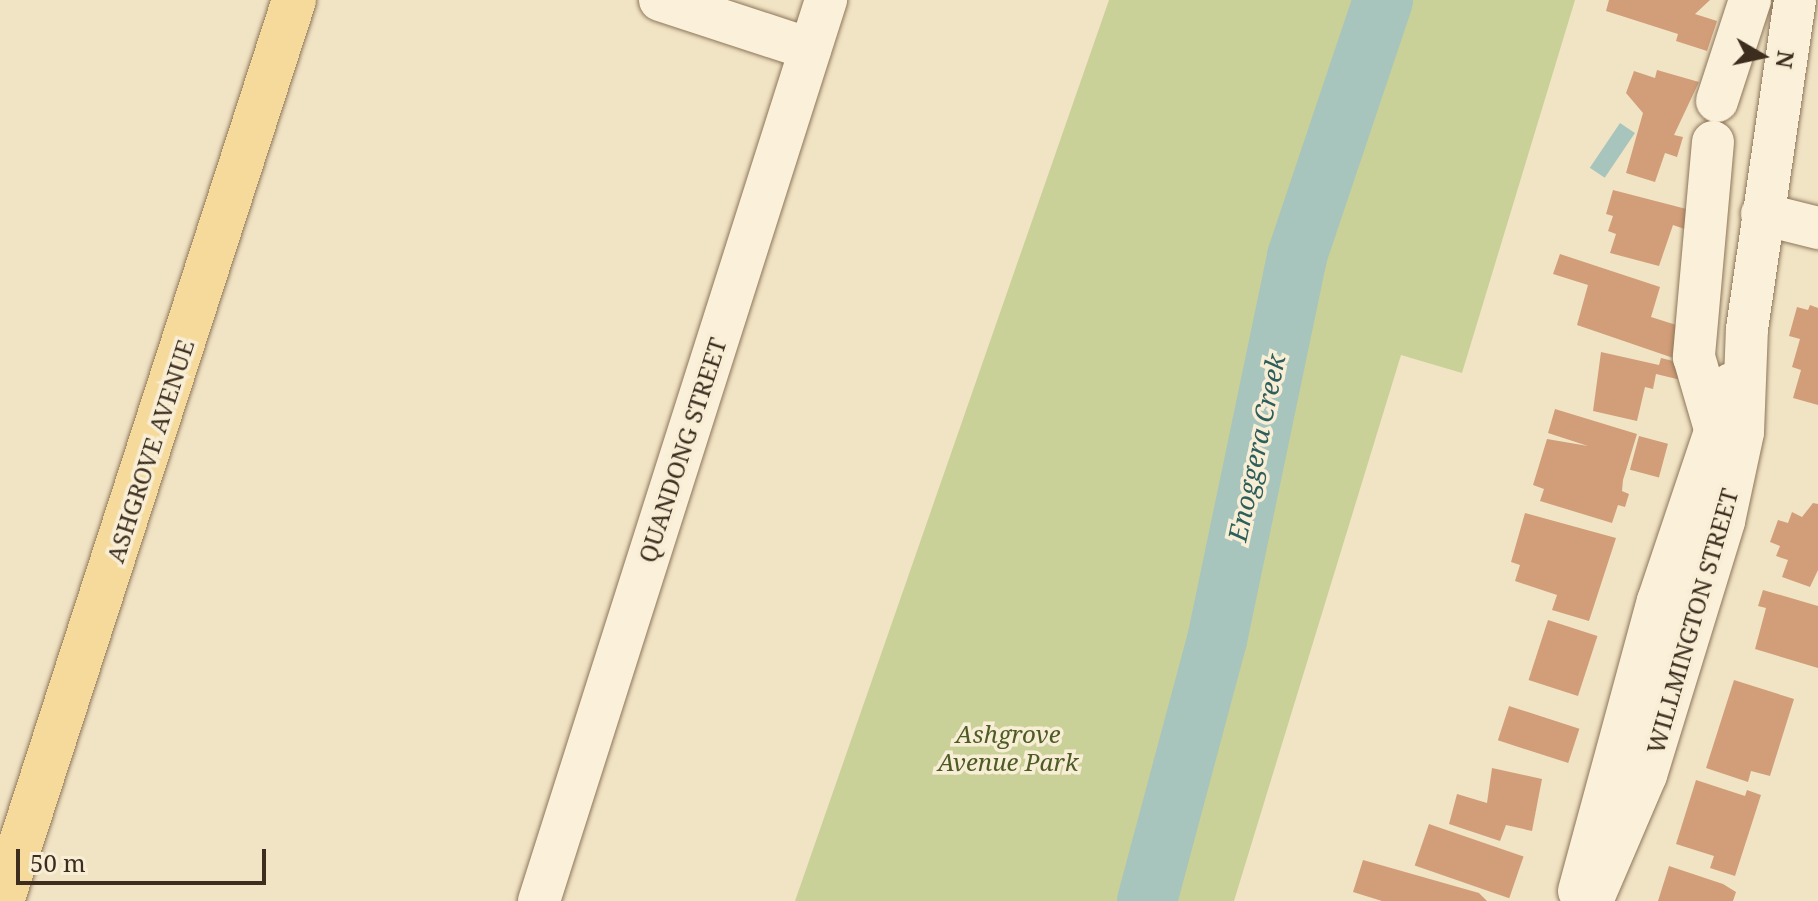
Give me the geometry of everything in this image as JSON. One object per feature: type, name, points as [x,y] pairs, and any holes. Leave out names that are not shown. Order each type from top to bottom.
[{"type":"main road","name":"ASHGROVE AVENUE","points":[[4,882],[294,0]]},
{"type":"street","points":[[660,0],[810,49]]},
{"type":"street","name":"QUANDONG STREET","points":[[539,901],[826,0]]},
{"type":"street","points":[[1717,101],[1750,0]]},
{"type":"street","name":"WILLMINGTON STREET","points":[[1592,901],[1646,775],[1724,521],[1743,432],[1747,329],[1795,0]]},
{"type":"street","points":[[1713,142],[1694,347],[1697,376],[1715,429]]},
{"type":"street","points":[[1762,214],[1818,228]]},
{"type":"street","name":"WILLMINGTON STREET","points":[[1577,901],[1658,601],[1747,329]]},
{"type":"green space","name":"Ashgrove Avenue Park","points":[[1109,0],[1575,0],[1462,373],[1401,355],[1234,901],[795,901]]},
{"type":"water","points":[[1620,123],[1635,133],[1605,178],[1590,168]]},
{"type":"building","points":[[1609,0],[1710,0],[1695,14],[1717,21],[1707,51],[1676,41],[1678,34],[1606,11]]},
{"type":"building","points":[[1657,70],[1699,82],[1674,135],[1683,137],[1677,157],[1665,153],[1655,182],[1626,173],[1643,113],[1626,93],[1634,71],[1655,78]]},
{"type":"building","points":[[1613,190],[1698,212],[1693,232],[1673,225],[1659,266],[1610,253],[1616,234],[1608,231],[1613,216],[1606,214]]},
{"type":"building","points":[[1560,254],[1660,287],[1651,317],[1689,329],[1685,362],[1577,325],[1588,285],[1553,274]]},
{"type":"building","points":[[1810,305],[1818,308],[1818,405],[1793,398],[1801,370],[1792,367],[1800,339],[1789,336],[1797,307],[1808,310]]},
{"type":"building","points":[[1601,352],[1659,365],[1661,358],[1685,364],[1681,380],[1656,374],[1653,389],[1645,387],[1637,421],[1593,411]]},
{"type":"building","points":[[1555,409],[1637,434],[1623,480],[1622,491],[1629,494],[1625,507],[1618,505],[1612,523],[1540,501],[1544,489],[1533,485],[1547,439],[1588,446],[1548,433]]},
{"type":"building","points":[[1639,436],[1668,444],[1659,478],[1630,470]]},
{"type":"building","points":[[1813,503],[1818,504],[1818,570],[1810,587],[1782,577],[1788,560],[1776,556],[1780,546],[1770,542],[1778,520],[1788,523],[1792,512],[1802,517]]},
{"type":"building","points":[[1525,513],[1616,538],[1589,621],[1552,610],[1557,595],[1515,581],[1520,565],[1511,562]]},
{"type":"building","points":[[1763,590],[1818,606],[1818,668],[1755,649],[1766,608],[1758,606]]},
{"type":"building","points":[[1548,620],[1597,636],[1578,696],[1529,680]]},
{"type":"building","points":[[1734,680],[1794,699],[1770,776],[1751,771],[1748,782],[1706,768]]},
{"type":"building","points":[[1509,706],[1579,729],[1568,763],[1498,740]]},
{"type":"building","points":[[1492,768],[1542,779],[1532,831],[1506,825],[1500,841],[1449,824],[1457,794],[1487,803]]},
{"type":"building","points":[[1696,780],[1745,796],[1747,790],[1761,795],[1735,876],[1710,868],[1714,856],[1676,844]]},
{"type":"building","points":[[1429,824],[1524,857],[1509,898],[1415,866]]},
{"type":"building","points":[[1363,860],[1479,893],[1487,901],[1382,901],[1353,892]]},
{"type":"building","points":[[1669,866],[1723,884],[1736,892],[1733,901],[1658,901]]},
{"type":"waterway","name":"Enoggera Creek","points":[[1147,901],[1217,640],[1297,256],[1383,0]]}]
